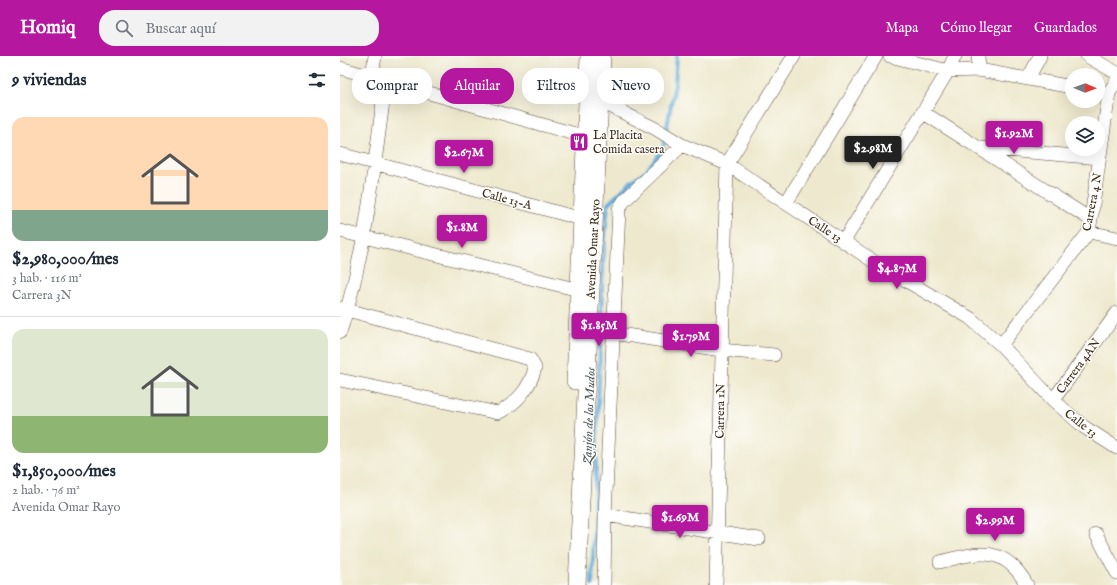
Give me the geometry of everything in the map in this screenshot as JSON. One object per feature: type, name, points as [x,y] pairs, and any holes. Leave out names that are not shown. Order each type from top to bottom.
[{"type":"street","points":[[373,68],[375,56]]},
{"type":"street","name":"Avenida Omar Rayo","points":[[577,585],[594,101],[589,56]]},
{"type":"street","name":"Avenida Omar Rayo","points":[[566,585],[586,137],[602,56]]},
{"type":"street","points":[[727,164],[794,56]]},
{"type":"street","points":[[786,203],[876,56]]},
{"type":"street","points":[[890,56],[948,71],[979,70],[1065,86]]},
{"type":"street","points":[[844,241],[924,112],[955,56]]},
{"type":"street","points":[[978,56],[979,70]]},
{"type":"street","points":[[1028,79],[1040,56]]},
{"type":"street","points":[[1087,56],[1117,73]]},
{"type":"street","points":[[340,68],[352,71]]},
{"type":"street","name":"Carrera 4 N","points":[[1001,345],[1089,232],[1108,92],[1117,80]]},
{"type":"street","points":[[432,93],[586,137]]},
{"type":"street","name":"Calle 13","points":[[594,101],[656,129],[682,145],[727,164],[876,263],[970,318],[1001,345],[1053,400],[1084,427],[1117,448]]},
{"type":"street","points":[[340,332],[344,309],[363,237],[383,104]]},
{"type":"street","points":[[924,112],[1090,219]]},
{"type":"street","points":[[604,585],[605,515],[612,333],[619,209],[624,201],[682,145]]},
{"type":"street","points":[[979,148],[1100,158]]},
{"type":"street","name":"Calle 13-A","points":[[340,154],[582,219]]},
{"type":"street","name":"Carrera 1N","points":[[716,585],[727,164]]},
{"type":"street","points":[[340,231],[579,290]]},
{"type":"street","points":[[1089,232],[1117,238]]},
{"type":"street","points":[[340,380],[498,414],[517,402],[533,377],[535,368],[530,359],[344,309]]},
{"type":"street","name":"Carrera 4AN","points":[[1053,400],[1117,313]]},
{"type":"street","points":[[612,333],[721,350],[774,355]]},
{"type":"street","points":[[605,515],[759,539]]},
{"type":"street","points":[[1096,534],[1117,573]]},
{"type":"street","points":[[940,562],[976,553],[990,554],[1002,558],[1011,565],[1027,585]]},
{"type":"waterway","name":"Zanjón de los Mudos","points":[[592,585],[603,261],[608,204],[632,181],[648,169],[663,148],[675,84],[677,56]]},
{"type":"place","name":"La Placita Comida casera","points":[[579,142]]}]
